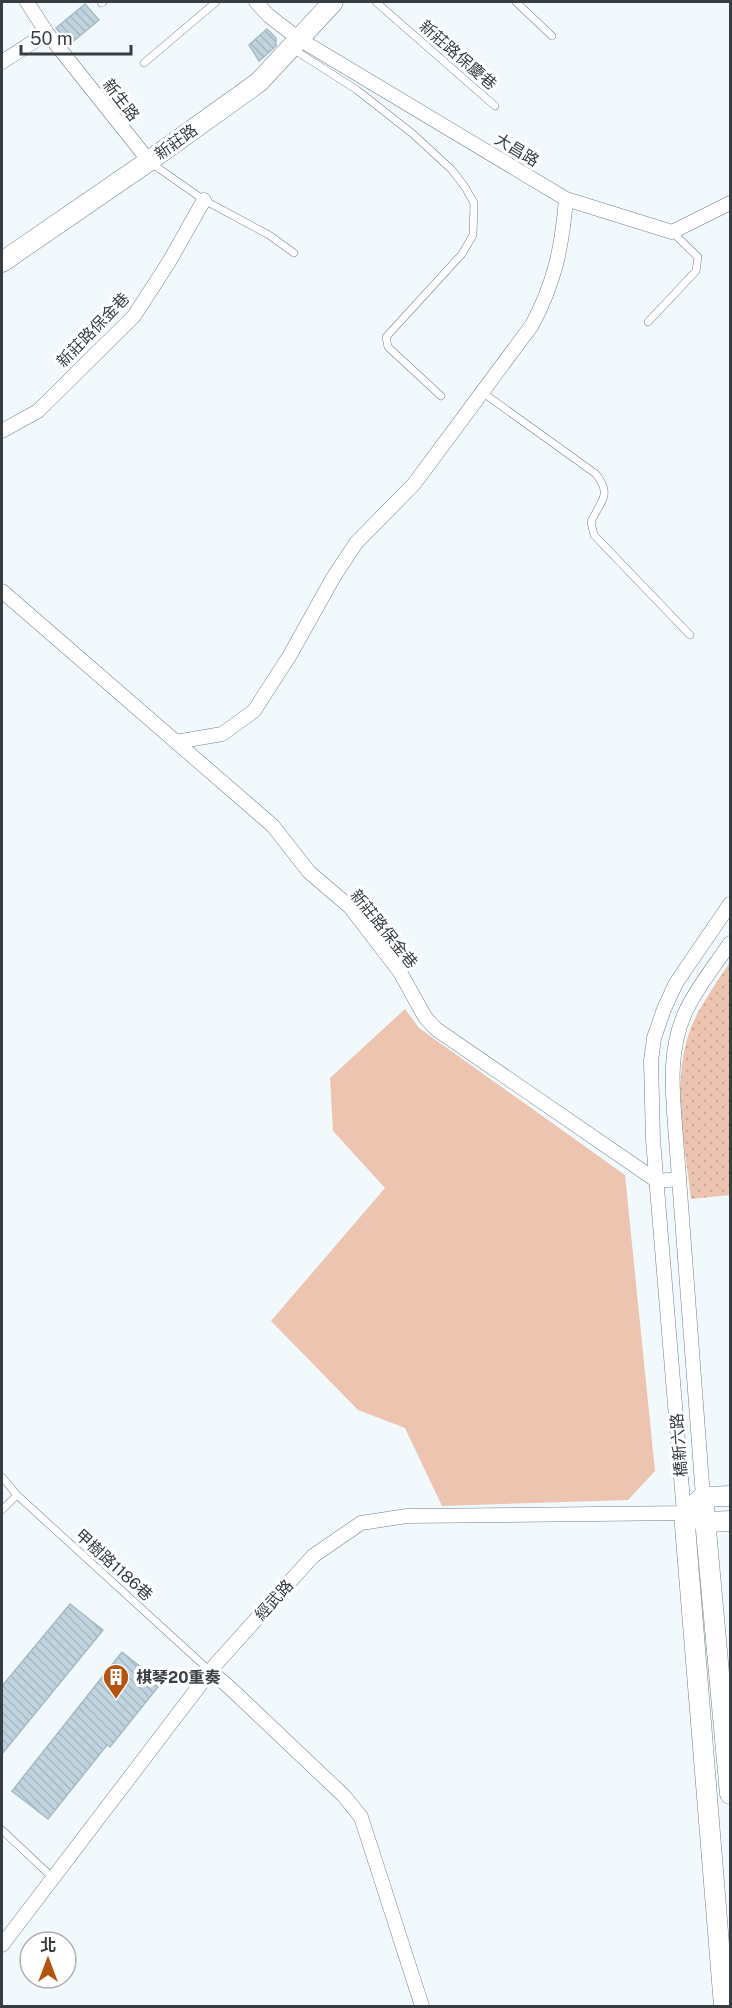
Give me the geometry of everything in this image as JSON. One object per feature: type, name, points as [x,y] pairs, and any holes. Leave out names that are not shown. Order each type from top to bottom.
[{"type":"street","name":"新生路","points":[[27,2],[47,33],[149,161]]},
{"type":"street","name":"大昌路","points":[[256,2],[295,44],[566,199],[672,231]]},
{"type":"street","name":"新莊路","points":[[2,262],[259,82],[333,2]]},
{"type":"street","points":[[2,62],[47,33]]},
{"type":"street","points":[[176,742],[222,734],[254,711],[356,543],[414,484],[532,325],[546,300],[553,280],[564,231],[566,199]]},
{"type":"street","name":"新莊路保金巷","points":[[2,431],[38,411],[134,316],[170,262],[204,200]]},
{"type":"street","points":[[672,231],[730,203]]},
{"type":"street","name":"新莊路保金巷","points":[[2,591],[273,826],[309,872],[350,906],[400,972],[425,1017],[436,1029],[657,1181]]},
{"type":"street","name":"橋新六路","points":[[724,2007],[650,1082],[654,1038],[664,1009],[676,983],[730,904]]},
{"type":"street","name":"橋新六路","points":[[730,943],[684,1014],[677,1036],[672,1081],[703,1497],[730,1794]]},
{"type":"street","points":[[657,1181],[679,1179]]},
{"type":"street","points":[[684,1514],[703,1497],[730,1496]]},
{"type":"street","name":"經武路","points":[[2,1945],[210,1671],[313,1556],[361,1523],[407,1516],[684,1514],[707,1522],[730,1521]]},
{"type":"street","points":[[210,1671],[344,1796],[361,1817],[422,2007]]},
{"type":"lane","points":[[144,63],[216,2]]},
{"type":"lane","name":"新莊路保慶巷","points":[[376,2],[495,106]]},
{"type":"lane","points":[[516,2],[552,36]]},
{"type":"lane","points":[[295,44],[413,134],[452,170],[474,203],[473,235],[462,254],[386,337],[388,347],[441,396]]},
{"type":"lane","points":[[149,161],[204,200],[269,235],[294,252]]},
{"type":"lane","points":[[648,322],[696,271],[698,257],[672,231]]},
{"type":"lane","points":[[482,392],[596,474],[605,489],[605,496],[591,522],[594,535],[690,635]]},
{"type":"lane","name":"甲樹路1186巷","points":[[2,1477],[17,1495],[210,1671]]},
{"type":"lane","points":[[2,1510],[17,1495]]},
{"type":"lane","points":[[2,1830],[52,1878]]},
{"type":"shaded area","points":[[730,962],[730,1195],[691,1199],[680,1089],[685,1046],[695,1018]]},
{"type":"shaded area","points":[[405,1009],[419,1028],[625,1175],[655,1471],[628,1500],[442,1506],[405,1428],[358,1410],[271,1321],[385,1188],[333,1131],[330,1078]]},
{"type":"building","points":[[85,4],[99,20],[70,44],[56,28]]},
{"type":"building","points":[[267,29],[276,38],[276,46],[259,61],[249,45]]},
{"type":"building","points":[[70,1604],[103,1630],[2,1754],[2,1686]]},
{"type":"building","points":[[122,1652],[161,1683],[110,1747],[107,1745],[48,1819],[12,1791]]},
{"type":"place","name":"棋琴20重奏","points":[[116,1700]]}]
